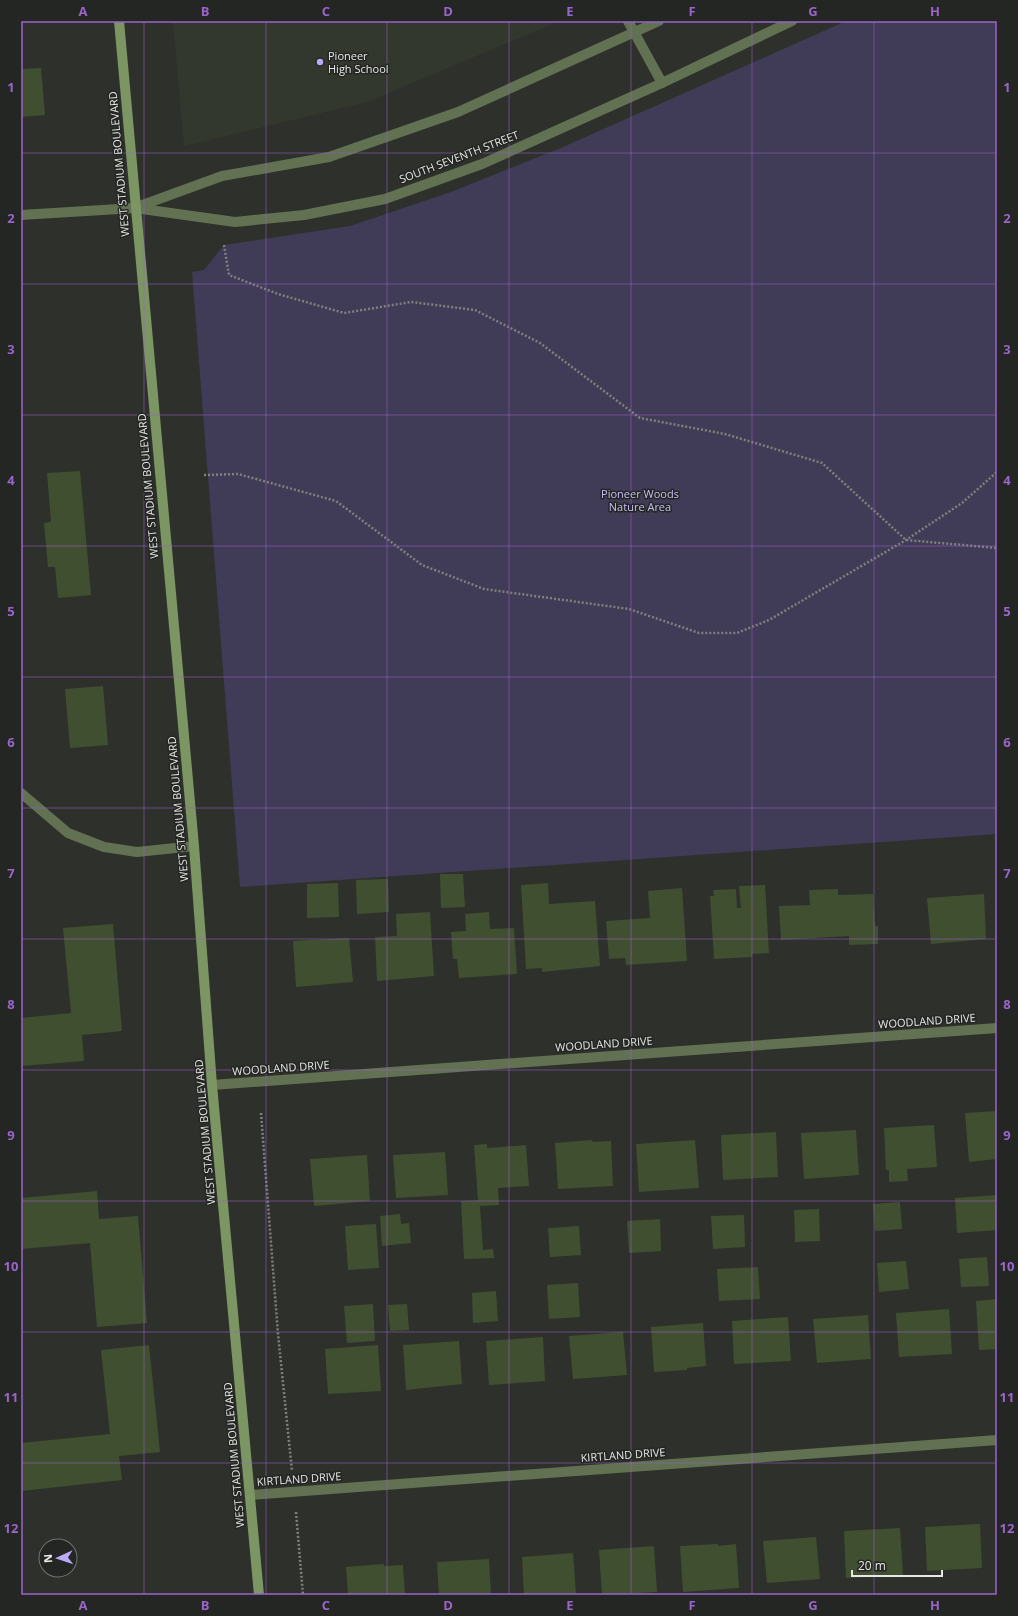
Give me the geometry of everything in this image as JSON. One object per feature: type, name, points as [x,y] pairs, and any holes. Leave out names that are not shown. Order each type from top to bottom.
[{"type":"main road","name":"WEST STADIUM BOULEVARD","points":[[119,21],[194,846],[212,1085],[259,1595]]},
{"type":"street","points":[[628,21],[662,84]]},
{"type":"street","name":"SOUTH SEVENTH STREET","points":[[135,208],[222,176],[329,158],[458,112],[659,21]]},
{"type":"street","name":"SOUTH SEVENTH STREET","points":[[21,215],[135,208],[235,222],[304,215],[385,199],[482,164],[662,84],[792,21]]},
{"type":"street","points":[[21,793],[68,832],[104,847],[137,852],[194,846]]},
{"type":"street","name":"WOODLAND DRIVE","points":[[212,1085],[997,1028]]},
{"type":"street","name":"KIRTLAND DRIVE","points":[[250,1495],[997,1440]]},
{"type":"path","points":[[224,245],[229,275],[278,294],[344,313],[411,302],[475,310],[540,342],[640,418],[725,434],[822,463],[906,540],[997,548]]},
{"type":"path","points":[[204,475],[238,474],[336,501],[422,565],[484,589],[629,609],[699,633],[737,632],[769,620],[906,540],[962,503],[997,472]]},
{"type":"path","points":[[261,1113],[278,1334],[303,1595]]},
{"type":"shaded area","name":"Pioneer High School","points":[[173,21],[559,21],[367,102],[184,146]]},
{"type":"green space","name":"Pioneer Woods Nature Area","points":[[846,21],[997,21],[997,834],[240,887],[192,272],[204,270],[224,245],[350,226],[451,192],[563,147]]},
{"type":"building","points":[[41,68],[45,115],[21,117],[21,69]]},
{"type":"building","points":[[80,471],[91,595],[58,598],[55,567],[48,567],[44,523],[51,522],[47,473]]},
{"type":"building","points":[[103,686],[108,745],[70,748],[65,689]]},
{"type":"building","points":[[440,874],[463,874],[465,907],[441,908]]},
{"type":"building","points":[[388,879],[389,912],[357,914],[356,880]]},
{"type":"building","points":[[338,883],[339,917],[307,918],[307,884]]},
{"type":"building","points":[[548,883],[549,904],[595,901],[600,966],[542,972],[542,968],[526,969],[521,885]]},
{"type":"building","points":[[765,885],[769,953],[752,954],[752,957],[714,959],[710,896],[714,896],[713,890],[736,889],[737,908],[741,908],[739,886]]},
{"type":"building","points":[[682,888],[687,961],[626,965],[625,958],[609,959],[606,921],[650,918],[648,891]]},
{"type":"building","points":[[838,889],[838,895],[873,894],[875,926],[878,926],[878,944],[849,945],[849,936],[781,940],[779,906],[810,905],[809,890]]},
{"type":"building","points":[[984,894],[986,939],[931,944],[927,898]]},
{"type":"building","points":[[430,912],[434,976],[377,981],[375,937],[397,936],[396,914]]},
{"type":"building","points":[[489,912],[490,929],[514,928],[517,974],[459,978],[457,959],[453,959],[451,932],[466,931],[465,914]]},
{"type":"building","points":[[113,924],[122,1031],[82,1035],[84,1061],[21,1066],[21,1018],[71,1013],[63,928]]},
{"type":"building","points":[[349,938],[353,982],[296,987],[293,941]]},
{"type":"building","points":[[997,1111],[997,1159],[969,1162],[965,1113]]},
{"type":"building","points":[[934,1125],[937,1167],[907,1169],[908,1181],[889,1182],[889,1170],[886,1170],[884,1128]]},
{"type":"building","points":[[856,1130],[859,1175],[804,1179],[801,1133]]},
{"type":"building","points":[[776,1132],[778,1177],[723,1180],[721,1135]]},
{"type":"building","points":[[592,1140],[593,1142],[611,1141],[613,1186],[558,1189],[555,1143]]},
{"type":"building","points":[[695,1140],[699,1188],[639,1192],[636,1144]]},
{"type":"building","points":[[487,1144],[487,1148],[526,1145],[529,1186],[498,1188],[499,1205],[480,1206],[483,1250],[493,1249],[494,1258],[464,1259],[461,1201],[478,1200],[474,1145]]},
{"type":"building","points":[[445,1152],[448,1195],[396,1198],[393,1155]]},
{"type":"building","points":[[367,1155],[370,1201],[314,1206],[310,1159]]},
{"type":"building","points":[[97,1191],[99,1219],[138,1216],[147,1323],[97,1327],[90,1243],[21,1249],[21,1198]]},
{"type":"building","points":[[997,1195],[997,1230],[957,1233],[955,1198]]},
{"type":"building","points":[[900,1202],[902,1229],[875,1231],[873,1204]]},
{"type":"building","points":[[819,1209],[820,1241],[795,1242],[794,1210]]},
{"type":"building","points":[[400,1214],[401,1224],[409,1223],[411,1243],[382,1246],[380,1216]]},
{"type":"building","points":[[744,1215],[745,1247],[713,1249],[711,1216]]},
{"type":"building","points":[[660,1219],[661,1251],[629,1253],[627,1221]]},
{"type":"building","points":[[376,1224],[379,1268],[348,1270],[345,1226]]},
{"type":"building","points":[[579,1226],[581,1255],[550,1257],[548,1228]]},
{"type":"building","points":[[987,1257],[989,1286],[961,1287],[959,1259]]},
{"type":"building","points":[[906,1261],[909,1289],[879,1292],[877,1263]]},
{"type":"building","points":[[758,1267],[760,1299],[719,1301],[717,1269]]},
{"type":"building","points":[[578,1283],[580,1317],[549,1319],[547,1285]]},
{"type":"building","points":[[496,1291],[498,1321],[473,1323],[472,1293]]},
{"type":"building","points":[[997,1299],[997,1349],[979,1350],[976,1301]]},
{"type":"building","points":[[373,1304],[375,1341],[347,1343],[344,1306]]},
{"type":"building","points":[[407,1304],[409,1330],[390,1331],[388,1305]]},
{"type":"building","points":[[949,1309],[952,1354],[899,1357],[896,1313]]},
{"type":"building","points":[[868,1315],[871,1359],[817,1363],[813,1319]]},
{"type":"building","points":[[788,1317],[791,1361],[734,1364],[732,1321]]},
{"type":"building","points":[[703,1323],[706,1366],[687,1368],[687,1370],[654,1372],[651,1327]]},
{"type":"building","points":[[623,1332],[627,1375],[573,1379],[569,1336]]},
{"type":"building","points":[[543,1337],[545,1381],[489,1385],[486,1341]]},
{"type":"building","points":[[459,1341],[462,1384],[406,1390],[403,1345]]},
{"type":"building","points":[[149,1345],[160,1452],[119,1456],[122,1480],[21,1491],[21,1443],[110,1434],[101,1350]]},
{"type":"building","points":[[378,1345],[381,1391],[328,1394],[325,1349]]},
{"type":"building","points":[[980,1524],[982,1568],[927,1571],[925,1527]]},
{"type":"building","points":[[900,1528],[903,1575],[846,1578],[844,1531]]},
{"type":"building","points":[[816,1537],[820,1579],[767,1583],[763,1541]]},
{"type":"building","points":[[718,1544],[718,1546],[736,1544],[739,1588],[683,1592],[680,1546]]},
{"type":"building","points":[[654,1546],[657,1592],[602,1595],[599,1550]]},
{"type":"building","points":[[573,1553],[576,1595],[524,1595],[522,1557]]},
{"type":"building","points":[[489,1559],[491,1595],[439,1595],[437,1562]]},
{"type":"building","points":[[384,1564],[384,1566],[403,1565],[405,1595],[348,1595],[346,1567]]},
{"type":"place","name":"Pioneer High School","points":[[320,62]]}]
